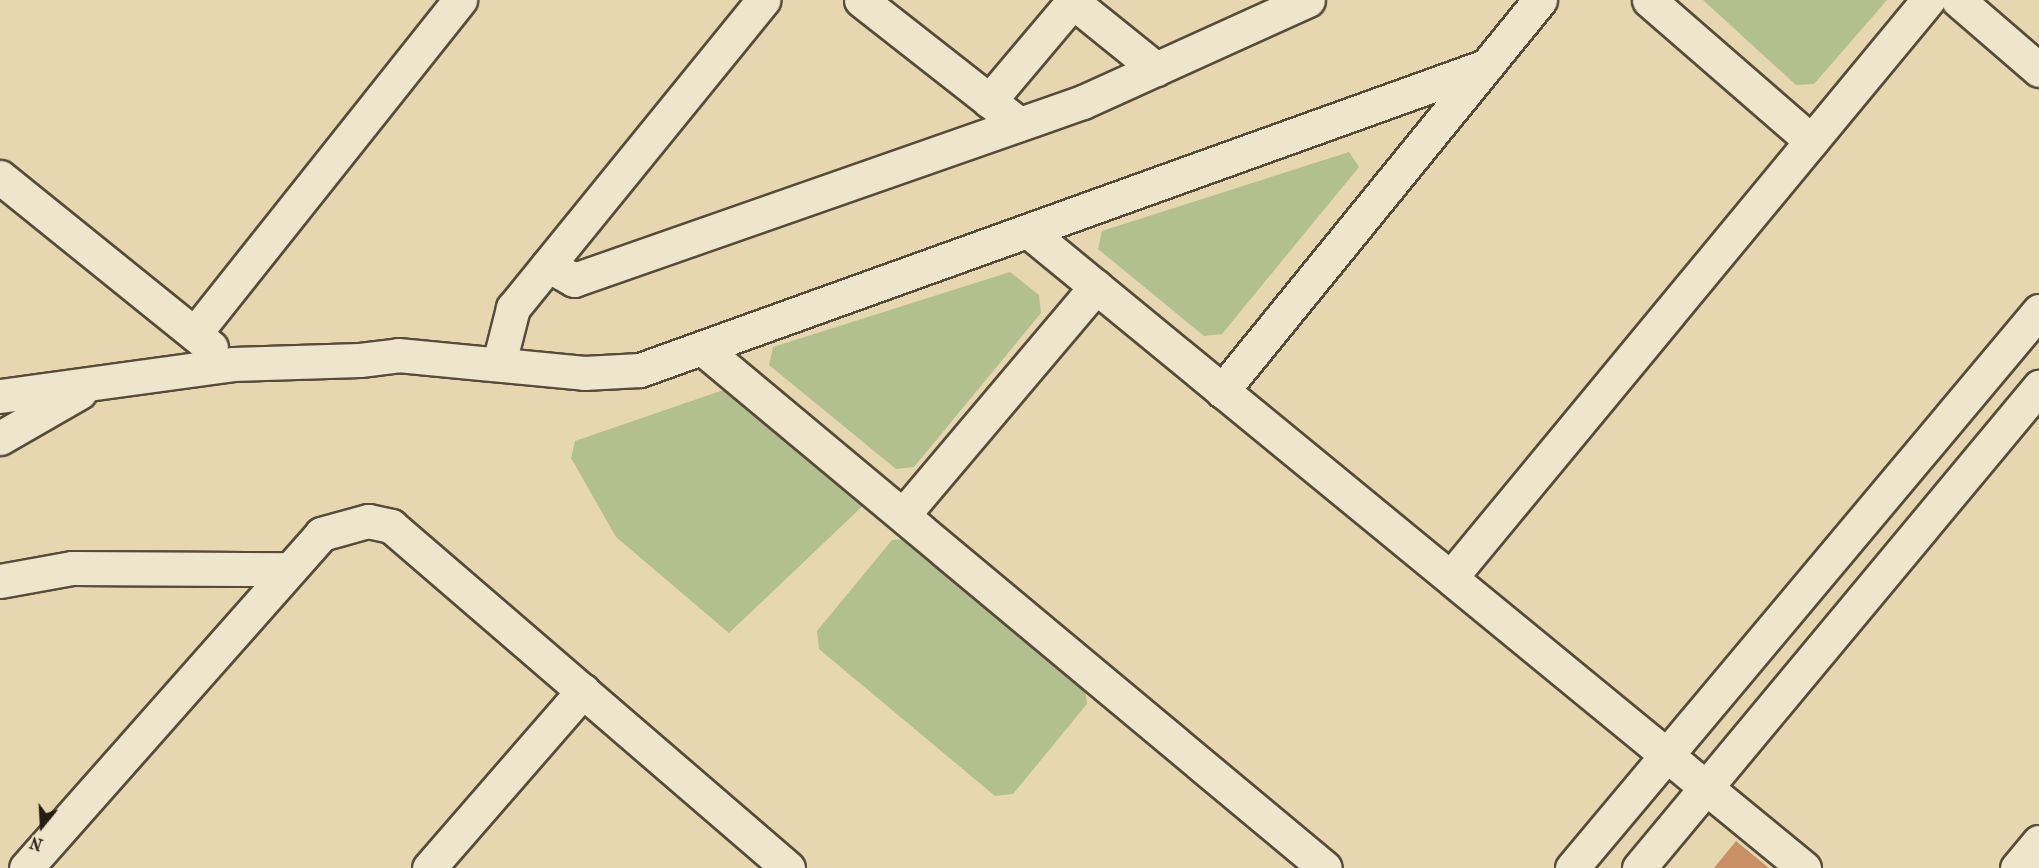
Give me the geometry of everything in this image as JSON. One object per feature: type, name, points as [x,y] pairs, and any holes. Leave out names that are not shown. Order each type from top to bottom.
[{"type":"street","points":[[195,333],[460,0]]},
{"type":"street","points":[[499,363],[513,308],[763,0]]},
{"type":"street","points":[[861,0],[1019,124]]},
{"type":"street","points":[[548,265],[574,280],[1019,124],[1156,69],[1308,0]]},
{"type":"street","points":[[1222,391],[1540,0]]},
{"type":"street","points":[[1649,0],[1811,141]]},
{"type":"street","points":[[1451,577],[1928,0]]},
{"type":"street","points":[[1958,0],[2039,69]]},
{"type":"street","points":[[989,101],[1074,1],[1156,69]]},
{"type":"street","points":[[0,396],[233,364],[360,360],[398,355],[585,373],[640,370],[1486,66]]},
{"type":"street","points":[[0,177],[233,364]]},
{"type":"street","points":[[1028,231],[1668,754],[1804,868]]},
{"type":"street","points":[[903,515],[1096,287]]},
{"type":"street","points":[[1572,868],[2039,311]]},
{"type":"street","points":[[702,348],[1325,868]]},
{"type":"street","points":[[0,438],[94,383]]},
{"type":"street","points":[[1639,868],[2039,387]]},
{"type":"street","points":[[26,868],[321,534],[368,521],[391,526],[788,868]]},
{"type":"street","points":[[0,581],[72,568],[289,569]]},
{"type":"street","points":[[429,868],[583,691]]},
{"type":"street","points":[[2017,868],[2039,842]]},
{"type":"green space","points":[[1703,0],[1887,0],[1814,84],[1796,85]]},
{"type":"green space","points":[[1349,152],[1359,167],[1222,334],[1204,336],[1098,249],[1102,231]]},
{"type":"green space","points":[[1010,272],[1039,295],[1041,313],[914,467],[896,469],[769,365],[773,347]]},
{"type":"green space","points":[[735,386],[870,499],[729,633],[616,537],[571,458],[575,441]]},
{"type":"green space","points":[[909,539],[1085,686],[1087,704],[1013,794],[995,796],[819,649],[817,631],[892,540]]},
{"type":"building","points":[[1736,841],[1769,868],[1714,868]]}]
